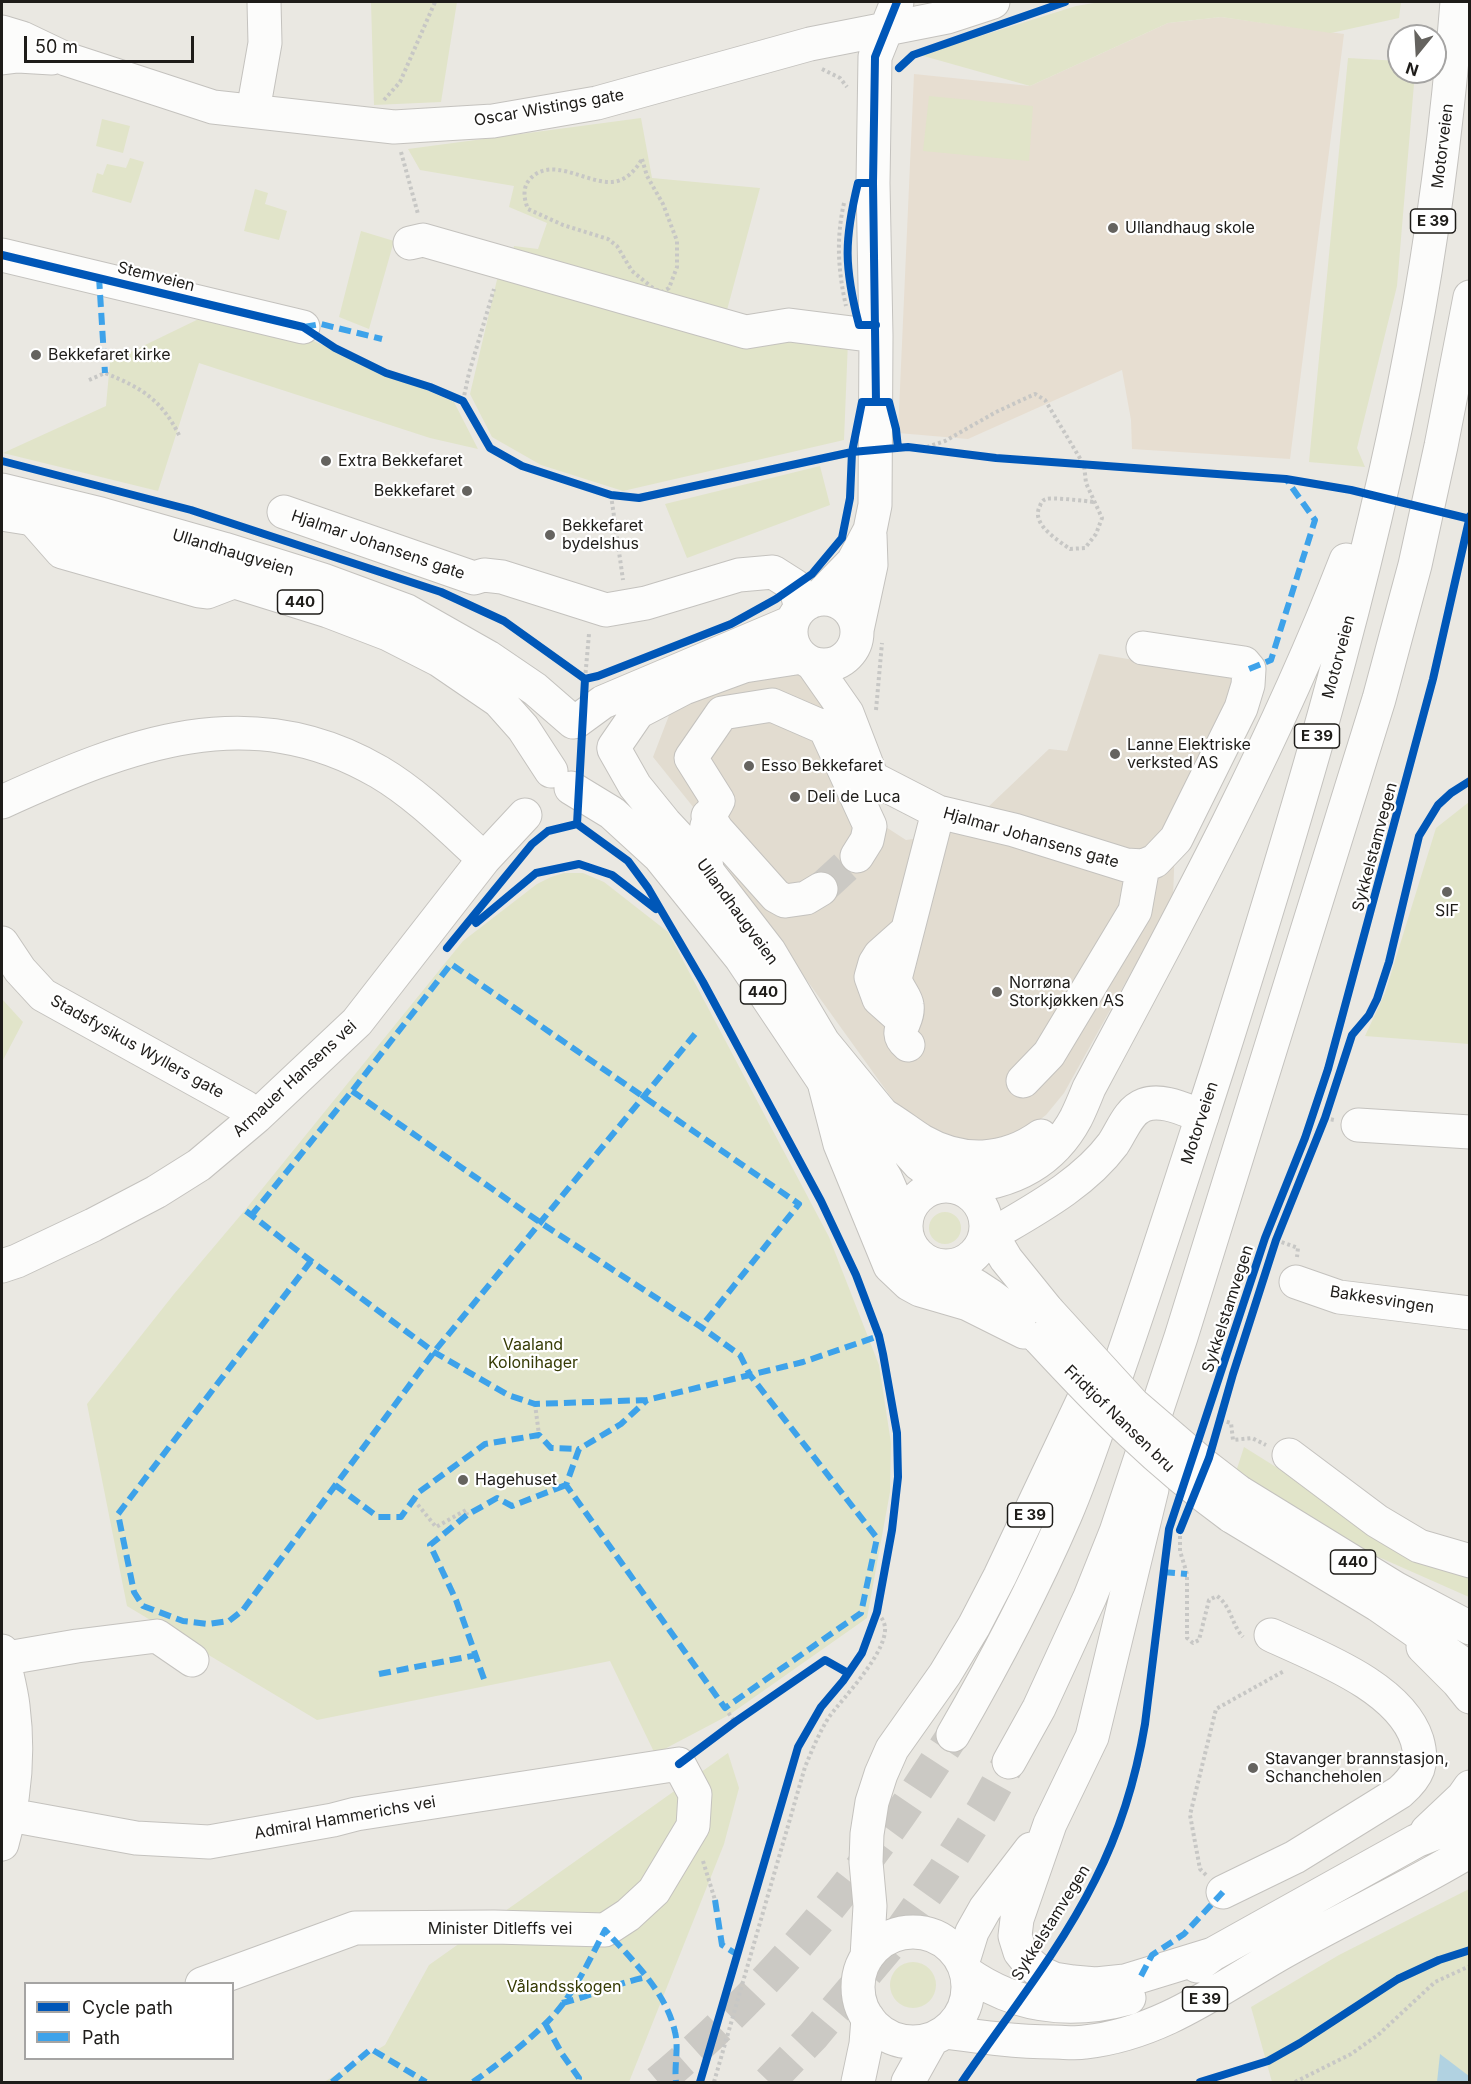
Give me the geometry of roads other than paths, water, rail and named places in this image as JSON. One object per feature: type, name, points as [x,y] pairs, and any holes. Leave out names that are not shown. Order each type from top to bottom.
[{"type":"main road","points":[[253,111],[265,43],[264,2]]},
{"type":"main road","name":"Oscar Wistings gate","points":[[2,32],[22,38],[66,59],[213,107],[394,127],[493,121],[597,102],[810,44],[891,15],[947,16],[993,2]]},
{"type":"main road","name":"Motorveien","points":[[1144,1295],[1281,863],[1326,706],[1365,556],[1413,344],[1437,199],[1449,99],[1457,2]]},
{"type":"main road","name":"Hjalmar Johansens gate","points":[[836,720],[871,565],[870,530],[876,485],[873,183],[875,57],[891,15]]},
{"type":"main road","name":"Oscar Wistings gate","points":[[2,58],[18,56],[66,59]]},
{"type":"main road","points":[[410,243],[423,240],[746,332],[789,325],[876,331]]},
{"type":"main road","name":"Stemveien","points":[[2,255],[303,327]]},
{"type":"main road","name":"E 39","points":[[1009,1762],[1039,1708],[1090,1597],[1116,1532],[1181,1337],[1379,699],[1442,446],[1470,297]]},
{"type":"main road","name":"E 39","points":[[953,1186],[983,1186],[1028,1169],[1060,1142],[1076,1118],[1089,1088],[1188,903],[1271,738],[1325,613],[1393,437]]},
{"type":"main road","name":"Ullandhaugveien","points":[[2,490],[101,514],[224,549],[323,579],[407,611],[488,657],[535,689],[575,722]]},
{"type":"main road","name":"Hjalmar Johansens gate","points":[[284,512],[474,578],[484,575],[502,577],[606,610],[627,607],[739,575],[773,572],[795,586],[803,610]]},
{"type":"main road","name":"Ullandhaugveien","points":[[2,514],[33,519],[328,611],[388,634],[439,660],[499,701],[523,728],[561,779],[612,813],[659,856],[741,958],[863,1140],[886,1179],[907,1235]]},
{"type":"main road","name":"Hjalmar Johansens gate","points":[[575,722],[603,702],[803,610],[853,562],[870,530]]},
{"type":"main road","points":[[575,722],[563,725],[549,741],[547,761],[561,779],[582,789],[594,787],[610,772],[614,760],[614,748],[638,712],[684,688],[744,666],[807,660],[823,665],[834,664],[844,658],[855,640],[851,612],[844,606],[835,601],[803,610],[792,641],[796,650],[807,660]]},
{"type":"main road","name":"Hjalmar Johansens gate","points":[[807,660],[836,720],[872,778],[938,812],[1014,830],[1126,865],[1143,866],[1155,861],[1176,839],[1241,708],[1248,685],[1249,669],[1244,663],[1143,648]]},
{"type":"main road","points":[[684,688],[722,714]]},
{"type":"main road","points":[[706,869],[704,847],[708,816],[718,801],[691,758],[722,714],[772,705],[836,720],[870,826],[867,840],[857,856]]},
{"type":"main road","name":"440","points":[[575,722],[596,724],[604,730],[614,748]]},
{"type":"main road","points":[[2,802],[88,766],[157,742],[198,735],[240,732],[276,736],[308,741],[344,754],[380,773],[412,795],[484,859]]},
{"type":"main road","name":"Ullandhaugveien","points":[[614,748],[634,786],[694,854],[769,951],[823,1042],[883,1115],[901,1144],[919,1164],[953,1186]]},
{"type":"main road","points":[[903,1030],[879,999],[871,977],[875,963],[880,956],[907,931],[938,812]]},
{"type":"main road","name":"Armauer Hansens vei","points":[[2,1266],[50,1246],[156,1192],[199,1165],[256,1117],[357,1022],[484,859],[525,815]]},
{"type":"main road","points":[[708,816],[717,830],[784,902],[806,898],[821,889]]},
{"type":"main road","points":[[1023,1081],[1049,1054],[1135,911],[1143,866]]},
{"type":"main road","name":"Stadsfysikus Wyllers gate","points":[[2,943],[20,970],[43,995],[245,1107],[256,1117]]},
{"type":"main road","name":"Ullandhaugveien","points":[[825,1086],[840,1144],[890,1266],[900,1277],[920,1290],[1044,1325]]},
{"type":"main road","name":"E 39","points":[[883,1115],[922,1141],[946,1151],[968,1156],[988,1157],[1011,1153],[1030,1144],[1048,1131],[1089,1088]]},
{"type":"main road","points":[[936,1266],[949,1267],[971,1258],[985,1239],[987,1227],[1007,1226],[1073,1183],[1090,1169],[1113,1143],[1129,1118],[1142,1106],[1158,1103],[1202,1116]]},
{"type":"main road","points":[[1358,1125],[1470,1132]]},
{"type":"main road","points":[[997,1182],[1013,1189],[1032,1210]]},
{"type":"main road","points":[[907,1235],[906,1223],[909,1210],[915,1200],[925,1192],[937,1187],[953,1186]]},
{"type":"main road","name":"440","points":[[953,1186],[968,1192],[977,1200],[983,1210],[987,1227],[1044,1325]]},
{"type":"main road","name":"440","points":[[907,1235],[917,1255],[926,1262],[959,1274],[993,1296],[1025,1323],[1044,1325]]},
{"type":"main road","name":"Bakkesvingen","points":[[1296,1282],[1339,1297],[1470,1313]]},
{"type":"main road","name":"E 39","points":[[953,1735],[1020,1615],[1063,1520],[1144,1295]]},
{"type":"main road","name":"E 39","points":[[867,1957],[870,1906],[866,1862],[867,1834],[872,1802],[881,1774],[892,1749],[945,1674],[974,1626],[1005,1566],[1108,1348],[1144,1295]]},
{"type":"main road","name":"Fridtjof Nansen bru","points":[[1044,1325],[1122,1426],[1192,1488],[1235,1504]]},
{"type":"main road","name":"E 39","points":[[1181,1337],[1172,1421],[1143,1521],[1098,1716],[1081,1762],[1050,1824],[1017,1919],[1015,1936],[1020,1952],[1041,1973],[1054,1979],[1073,1982],[1096,1984],[1125,1981],[1213,1954]]},
{"type":"main road","points":[[1289,1455],[1377,1521],[1419,1546],[1470,1561]]},
{"type":"main road","name":"440","points":[[1235,1504],[1470,1669]]},
{"type":"main road","name":"440","points":[[1235,1504],[1470,1628]]},
{"type":"main road","points":[[1378,1605],[1439,1662],[1470,1696]]},
{"type":"main road","points":[[6,1830],[16,1772],[13,1705],[2,1657],[157,1636],[192,1660]]},
{"type":"main road","points":[[1223,1892],[1295,1857],[1400,1792],[1412,1781],[1421,1763],[1413,1730],[1396,1706],[1365,1682],[1316,1656],[1257,1637]]},
{"type":"main road","name":"Admiral Hammerichs vei","points":[[6,1830],[209,1842],[356,1814],[679,1764]]},
{"type":"main road","name":"Minister Ditleffs vei","points":[[205,1982],[355,1928],[605,1929],[628,1915],[654,1891],[693,1826],[695,1794],[679,1764]]},
{"type":"main road","points":[[1416,1841],[1449,1811],[1470,1787]]},
{"type":"main road","name":"E 39","points":[[1470,1813],[1451,1827],[1416,1841],[1213,1954],[1162,1987],[1113,2002],[1083,2006],[1029,2002],[1004,1995],[986,1986],[965,1967],[953,1948],[940,1938],[924,1932],[908,1931],[891,1936],[877,1944],[867,1957],[860,1972],[858,1988],[861,2004],[868,2018],[880,2031],[896,2039],[914,2042],[939,2035],[1015,2042],[1084,2043],[1136,2032],[1207,1997],[1278,1955],[1470,1851]]},
{"type":"main road","name":"E 39","points":[[908,2082],[939,2035],[957,2021],[965,2006],[969,1990],[965,1967],[972,1932],[985,1909],[1050,1824]]},
{"type":"main road","points":[[1295,1857],[1316,1896]]},
{"type":"main road","name":"E 39","points":[[858,2082],[866,2044],[868,2018]]},
{"type":"water","points":[[1440,2054],[1469,2076],[1469,2082],[1437,2082]]},
{"type":"tunnel","points":[[821,889],[857,856]]},
{"type":"tunnel","points":[[658,2082],[721,2026],[808,1933],[895,1822],[953,1735]]},
{"type":"tunnel","points":[[769,2082],[813,2036],[894,1940],[944,1870],[983,1809],[1009,1762]]},
{"type":"place","name":"Ullandhaug skole","points":[[1113,228]]},
{"type":"place","name":"Bekkefaret kirke","points":[[36,355]]},
{"type":"place","name":"Extra Bekkefaret","points":[[326,461]]},
{"type":"place","name":"Bekkefaret","points":[[467,491]]},
{"type":"place","name":"Bekkefaret bydelshus","points":[[550,535]]},
{"type":"place","name":"Lanne Elektriske verksted AS","points":[[1115,754]]},
{"type":"place","name":"Esso Bekkefaret","points":[[749,766]]},
{"type":"place","name":"Deli de Luca","points":[[795,797]]},
{"type":"place","name":"SIF","points":[[1447,892]]},
{"type":"place","name":"Norrøna Storkjøkken AS","points":[[997,992]]},
{"type":"place","name":"Hagehuset","points":[[463,1480]]},
{"type":"place","name":"Stavanger brannstasjon, Schancheholen","points":[[1253,1768]]},
{"type":"park label","name":"Vaaland Kolonihager","points":[[533,1354]]},
{"type":"park label","name":"Vålandsskogen","points":[[564,1987]]}]
